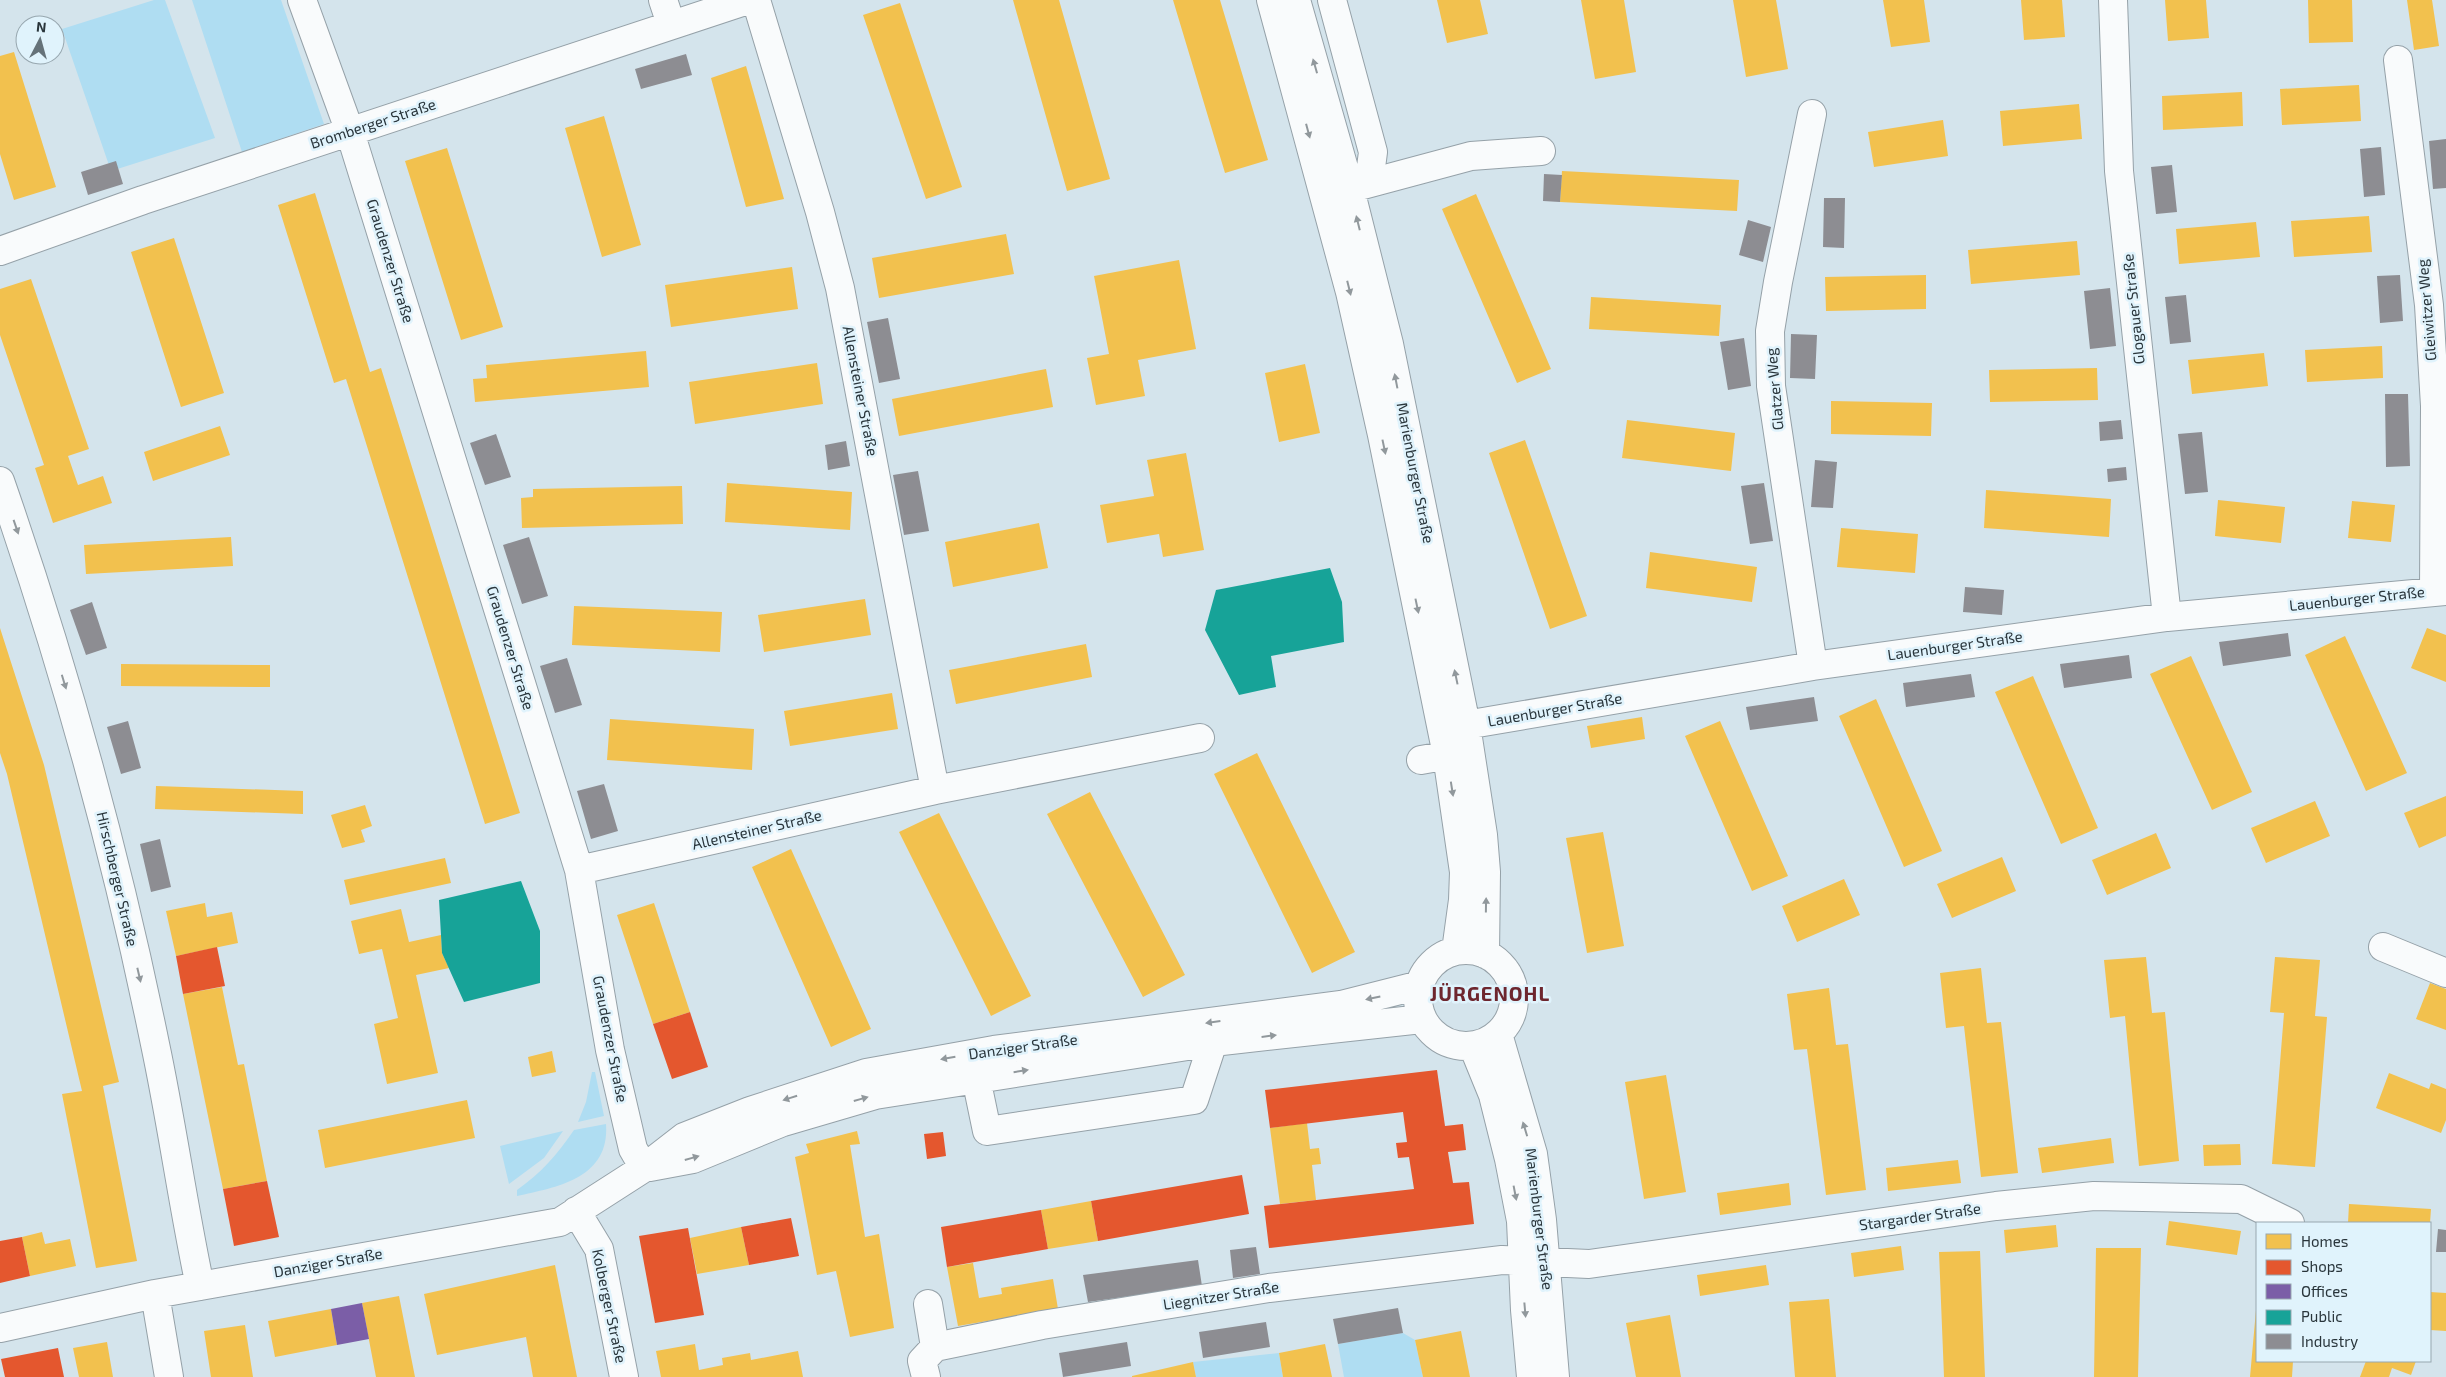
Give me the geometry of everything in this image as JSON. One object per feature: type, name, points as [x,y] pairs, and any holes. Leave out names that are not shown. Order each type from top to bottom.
[{"type":"street","name":"Graudenzer Straße","points":[[302,0],[350,132],[579,870],[610,1050],[633,1148],[644,1168]]},
{"type":"street","name":"Bromberger Straße","points":[[0,251],[143,200],[350,132],[667,12],[748,0]]},
{"type":"street","name":"Allensteiner Straße","points":[[756,0],[840,288],[935,790]]},
{"type":"street","name":"Marienburger Straße","points":[[1271,0],[1348,189]]},
{"type":"street","name":"Marienburger Straße","points":[[1296,0],[1389,344],[1457,740],[1483,835],[1486,872],[1485,954]]},
{"type":"street","points":[[1332,0],[1373,152],[1348,189]]},
{"type":"street","name":"Glogauer Straße","points":[[2113,0],[2119,172],[2167,617]]},
{"type":"street","name":"Gleiwitzer Weg","points":[[2398,60],[2429,305],[2440,591]]},
{"type":"street","name":"Glatzer Weg","points":[[1812,114],[1770,331],[1772,386],[1813,666]]},
{"type":"street","points":[[1348,189],[1471,156],[1541,151]]},
{"type":"street","name":"Hirschberger Straße","points":[[0,481],[49,631],[102,815],[155,1044],[200,1286]]},
{"type":"street","name":"Lauenburger Straße","points":[[1420,760],[1457,740],[1813,666],[2167,617],[2440,591]]},
{"type":"street","name":"Allensteiner Straße","points":[[579,870],[935,790],[1200,738]]},
{"type":"street","name":"Marienburger Straße","points":[[1456,952],[1463,900],[1464,872],[1457,740]]},
{"type":"street","points":[[2383,948],[2446,973]]},
{"type":"street","points":[[1475,951],[1485,954],[1502,966],[1513,984],[1515,998],[1513,1012],[1507,1025],[1490,1041],[1473,1046],[1458,1046],[1443,1040],[1422,1019],[1419,1007],[1420,985],[1434,964],[1456,952],[1475,951]]},
{"type":"street","name":"Danziger Straße","points":[[0,1328],[156,1294],[560,1222],[644,1168],[684,1137],[750,1111],[866,1073],[994,1050],[1341,1005],[1420,985]]},
{"type":"street","name":"Danziger Straße","points":[[644,1168],[693,1159],[784,1122],[875,1095],[1213,1042],[1422,1019]]},
{"type":"street","name":"Marienburger Straße","points":[[1498,1034],[1533,1154],[1532,1377]]},
{"type":"street","points":[[994,1050],[976,1078],[987,1130],[1194,1100],[1213,1042]]},
{"type":"street","name":"Marienburger Straße","points":[[1473,1046],[1493,1095],[1509,1159],[1521,1222],[1534,1262],[1556,1377]]},
{"type":"street","name":"Stargarder Straße","points":[[1534,1262],[1589,1264],[1996,1206],[2094,1196],[2242,1199],[2288,1222]]},
{"type":"street","name":"Kolberger Straße","points":[[576,1211],[591,1232],[599,1249],[624,1377]]},
{"type":"street","name":"Liegnitzer Straße","points":[[935,1347],[1042,1325],[1268,1288],[1502,1260],[1534,1262]]},
{"type":"street","points":[[156,1294],[169,1377]]},
{"type":"street","points":[[926,1377],[922,1361],[935,1347],[928,1304]]},
{"type":"shaded area","points":[[154,0],[165,0],[215,138],[111,171],[65,38],[65,28]]},
{"type":"shaded area","points":[[192,0],[281,0],[324,124],[242,152]]},
{"type":"shaded area","points":[[592,1072],[595,1072],[604,1116],[578,1122],[586,1102]]},
{"type":"shaded area","points":[[606,1124],[605,1142],[600,1157],[590,1168],[564,1184],[517,1196],[517,1190],[548,1163],[574,1130]]},
{"type":"shaded area","points":[[563,1131],[544,1158],[509,1184],[500,1146]]},
{"type":"shaded area","points":[[1403,1333],[1415,1340],[1423,1377],[1344,1377],[1338,1344]]},
{"type":"shaded area","points":[[1279,1353],[1283,1377],[1196,1377],[1193,1362]]},
{"type":"building: Homes","points":[[1013,0],[1059,0],[1110,179],[1067,191]]},
{"type":"building: Homes","points":[[1173,0],[1220,0],[1268,160],[1225,173]]},
{"type":"building: Homes","points":[[1437,0],[1480,0],[1488,34],[1447,43]]},
{"type":"building: Homes","points":[[1581,0],[1624,0],[1636,72],[1595,79]]},
{"type":"building: Homes","points":[[1733,0],[1776,0],[1788,69],[1746,77]]},
{"type":"building: Homes","points":[[1883,0],[1924,0],[1930,42],[1891,47]]},
{"type":"building: Homes","points":[[2021,0],[2062,0],[2065,37],[2024,40]]},
{"type":"building: Homes","points":[[2165,0],[2206,0],[2209,38],[2168,41]]},
{"type":"building: Homes","points":[[2308,0],[2352,0],[2353,42],[2309,43]]},
{"type":"building: Homes","points":[[2407,0],[2432,0],[2439,46],[2414,50]]},
{"type":"building: Homes","points":[[900,3],[962,187],[926,199],[863,15]]},
{"type":"building: Homes","points":[[14,52],[15,65],[18,65],[56,187],[14,200],[0,154],[0,56]]},
{"type":"building: Homes","points":[[746,66],[784,199],[746,207],[711,78]]},
{"type":"building: Homes","points":[[2359,85],[2361,121],[2282,125],[2280,89]]},
{"type":"building: Homes","points":[[2242,92],[2243,126],[2163,130],[2162,96]]},
{"type":"building: Homes","points":[[2079,104],[2082,139],[2003,146],[2000,111]]},
{"type":"building: Homes","points":[[604,116],[641,245],[602,257],[565,128]]},
{"type":"building: Homes","points":[[1943,120],[1948,156],[1874,167],[1868,132]]},
{"type":"building: Homes","points":[[447,148],[503,327],[461,340],[405,161]]},
{"type":"building: Homes","points":[[1562,171],[1739,180],[1737,211],[1560,202]]},
{"type":"building: Homes","points":[[315,193],[370,372],[381,368],[520,813],[485,824],[346,379],[334,383],[278,205]]},
{"type":"building: Homes","points":[[1476,194],[1551,369],[1517,383],[1442,209]]},
{"type":"building: Homes","points":[[2369,216],[2372,252],[2294,257],[2291,221]]},
{"type":"building: Homes","points":[[2256,222],[2260,257],[2179,264],[2176,229]]},
{"type":"building: Homes","points":[[1006,234],[1014,274],[879,298],[872,258]]},
{"type":"building: Homes","points":[[174,238],[224,393],[181,407],[131,252]]},
{"type":"building: Homes","points":[[2077,241],[2080,275],[1971,284],[1968,250]]},
{"type":"building: Homes","points":[[1179,260],[1196,349],[1138,360],[1145,396],[1096,405],[1087,358],[1109,354],[1094,276]]},
{"type":"building: Homes","points":[[792,267],[798,309],[671,327],[665,285]]},
{"type":"building: Homes","points":[[1926,275],[1926,309],[1826,311],[1825,277]]},
{"type":"building: Homes","points":[[31,279],[89,449],[68,456],[78,485],[103,476],[112,503],[53,523],[35,468],[44,465],[0,335],[0,289]]},
{"type":"building: Homes","points":[[1591,297],[1721,305],[1719,336],[1589,329]]},
{"type":"building: Homes","points":[[2382,346],[2383,378],[2307,382],[2305,350]]},
{"type":"building: Homes","points":[[646,351],[649,387],[475,402],[473,379],[487,378],[486,365]]},
{"type":"building: Homes","points":[[2264,353],[2268,386],[2192,394],[2188,360]]},
{"type":"building: Homes","points":[[817,363],[823,404],[695,424],[689,382]]},
{"type":"building: Homes","points":[[1305,364],[1320,433],[1279,442],[1265,373]]},
{"type":"building: Homes","points":[[2097,368],[2098,400],[1990,402],[1989,370]]},
{"type":"building: Homes","points":[[1046,369],[1053,407],[899,436],[892,399]]},
{"type":"building: Homes","points":[[1831,401],[1932,403],[1931,436],[1831,434]]},
{"type":"building: Homes","points":[[1627,420],[1735,433],[1731,471],[1622,458]]},
{"type":"building: Homes","points":[[220,426],[230,455],[153,481],[144,452]]},
{"type":"building: Homes","points":[[1525,440],[1587,616],[1550,629],[1489,453]]},
{"type":"building: Homes","points":[[1186,453],[1204,550],[1163,557],[1159,534],[1107,543],[1100,505],[1154,496],[1147,460]]},
{"type":"building: Homes","points":[[727,483],[852,492],[850,530],[725,522]]},
{"type":"building: Homes","points":[[682,486],[683,524],[522,528],[521,498],[533,497],[533,489]]},
{"type":"building: Homes","points":[[1986,490],[2111,499],[2109,537],[1984,528]]},
{"type":"building: Homes","points":[[2218,500],[2285,507],[2281,543],[2215,536]]},
{"type":"building: Homes","points":[[2352,501],[2395,505],[2391,542],[2348,538]]},
{"type":"building: Homes","points":[[1039,523],[1048,568],[953,587],[945,542]]},
{"type":"building: Homes","points":[[1841,528],[1918,534],[1915,573],[1837,567]]},
{"type":"building: Homes","points":[[231,537],[233,566],[86,574],[84,545]]},
{"type":"building: Homes","points":[[1650,552],[1757,567],[1752,602],[1646,588]]},
{"type":"building: Homes","points":[[865,599],[871,635],[764,652],[758,615]]},
{"type":"building: Homes","points":[[574,606],[722,612],[720,652],[572,645]]},
{"type":"building: Homes","points":[[0,628],[44,765],[119,1082],[103,1086],[137,1261],[96,1268],[62,1094],[82,1091],[7,774],[0,753]]},
{"type":"building: Homes","points":[[2427,628],[2446,635],[2446,682],[2411,668]]},
{"type":"building: Homes","points":[[2345,636],[2407,773],[2366,791],[2305,655]]},
{"type":"building: Homes","points":[[1086,644],[1092,677],[956,704],[949,670]]},
{"type":"building: Homes","points":[[2191,656],[2252,792],[2212,810],[2150,674]]},
{"type":"building: Homes","points":[[121,664],[270,665],[270,687],[121,686]]},
{"type":"building: Homes","points":[[2033,676],[2098,828],[2061,844],[1995,692]]},
{"type":"building: Homes","points":[[892,693],[898,729],[790,746],[784,711]]},
{"type":"building: Homes","points":[[1876,699],[1942,851],[1904,867],[1839,716]]},
{"type":"building: Homes","points":[[1642,717],[1645,739],[1591,748],[1587,726]]},
{"type":"building: Homes","points":[[610,719],[754,729],[752,770],[607,760]]},
{"type":"building: Homes","points":[[1720,721],[1788,876],[1752,891],[1685,736]]},
{"type":"building: Homes","points":[[1257,753],[1355,952],[1312,973],[1214,774]]},
{"type":"building: Homes","points":[[156,786],[303,791],[303,814],[155,809]]},
{"type":"building: Homes","points":[[1090,792],[1185,975],[1143,997],[1047,814]]},
{"type":"building: Homes","points":[[2446,796],[2446,836],[2419,848],[2404,813]]},
{"type":"building: Homes","points":[[2315,801],[2330,836],[2266,863],[2251,828]]},
{"type":"building: Homes","points":[[365,805],[372,826],[361,830],[365,842],[342,848],[331,815]]},
{"type":"building: Homes","points":[[939,813],[1031,996],[991,1016],[899,832]]},
{"type":"building: Homes","points":[[1603,832],[1624,946],[1587,953],[1566,838]]},
{"type":"building: Homes","points":[[2156,833],[2171,868],[2107,895],[2092,860]]},
{"type":"building: Homes","points":[[791,849],[871,1029],[831,1047],[752,867]]},
{"type":"building: Homes","points":[[2002,857],[2016,891],[1952,918],[1937,884]]},
{"type":"building: Homes","points":[[445,858],[451,883],[350,905],[344,880]]},
{"type":"building: Homes","points":[[1844,879],[1860,915],[1797,942],[1782,906]]},
{"type":"building: Homes","points":[[205,903],[207,917],[232,912],[238,943],[176,956],[166,911]]},
{"type":"building: Homes","points":[[654,903],[690,1012],[653,1024],[617,915]]},
{"type":"building: Homes","points":[[401,909],[409,942],[441,935],[442,953],[449,968],[416,975],[438,1073],[387,1084],[374,1024],[398,1018],[382,949],[359,954],[351,921]]},
{"type":"building: Homes","points":[[2146,957],[2152,1013],[2165,1012],[2179,1161],[2139,1166],[2125,1016],[2110,1018],[2104,960]]},
{"type":"building: Homes","points":[[2275,957],[2320,960],[2315,1016],[2327,1017],[2315,1167],[2272,1164],[2284,1013],[2270,1012]]},
{"type":"building: Homes","points":[[1981,968],[1987,1023],[2001,1022],[2018,1173],[1981,1177],[1964,1026],[1946,1028],[1940,973]]},
{"type":"building: Homes","points":[[2430,983],[2446,989],[2446,1030],[2416,1019]]},
{"type":"building: Homes","points":[[222,987],[238,1065],[244,1064],[267,1181],[223,1189],[183,994]]},
{"type":"building: Homes","points":[[1829,988],[1836,1045],[1848,1044],[1866,1190],[1826,1195],[1807,1049],[1794,1050],[1787,994]]},
{"type":"building: Homes","points":[[552,1051],[556,1072],[532,1077],[528,1057]]},
{"type":"building: Homes","points":[[2389,1073],[2429,1089],[2431,1083],[2446,1089],[2446,1120],[2441,1133],[2376,1108]]},
{"type":"building: Homes","points":[[1666,1075],[1686,1192],[1644,1199],[1625,1082]]},
{"type":"building: Homes","points":[[467,1100],[475,1138],[325,1168],[318,1130]]},
{"type":"building: Homes","points":[[1307,1123],[1310,1149],[1319,1148],[1321,1164],[1312,1165],[1316,1200],[1280,1204],[1270,1128]]},
{"type":"building: Homes","points":[[857,1131],[860,1144],[850,1145],[865,1237],[879,1234],[894,1328],[850,1337],[836,1271],[817,1275],[795,1157],[809,1153],[806,1144]]},
{"type":"building: Homes","points":[[2111,1138],[2114,1163],[2042,1173],[2038,1148]]},
{"type":"building: Homes","points":[[2240,1144],[2241,1165],[2204,1166],[2203,1145]]},
{"type":"building: Homes","points":[[1958,1160],[1961,1183],[1888,1191],[1886,1168]]},
{"type":"building: Homes","points":[[1789,1183],[1791,1205],[1720,1215],[1717,1193]]},
{"type":"building: Homes","points":[[1091,1201],[1098,1241],[1048,1249],[1041,1210]]},
{"type":"building: Homes","points":[[2349,1204],[2431,1209],[2430,1222],[2348,1222]]},
{"type":"building: Homes","points":[[2169,1221],[2241,1231],[2237,1255],[2166,1245]]},
{"type":"building: Homes","points":[[2056,1225],[2058,1247],[2006,1253],[2004,1230]]},
{"type":"building: Homes","points":[[741,1227],[749,1265],[697,1274],[690,1238]]},
{"type":"building: Homes","points":[[42,1232],[45,1244],[70,1239],[76,1266],[30,1276],[22,1237]]},
{"type":"building: Homes","points":[[1901,1246],[1904,1270],[1854,1277],[1851,1253]]},
{"type":"building: Homes","points":[[2096,1248],[2141,1248],[2138,1377],[2094,1377]]},
{"type":"building: Homes","points":[[1980,1251],[1985,1377],[1944,1377],[1939,1252]]},
{"type":"building: Homes","points":[[973,1263],[979,1298],[1002,1294],[1001,1288],[1053,1279],[1058,1309],[958,1326],[947,1267]]},
{"type":"building: Homes","points":[[555,1265],[577,1377],[533,1377],[526,1337],[437,1355],[424,1294]]},
{"type":"building: Homes","points":[[1766,1265],[1769,1285],[1700,1296],[1697,1275]]},
{"type":"building: Homes","points":[[2431,1292],[2446,1293],[2446,1331],[2431,1330]]},
{"type":"building: Homes","points":[[399,1296],[415,1377],[376,1377],[362,1303]]},
{"type":"building: Homes","points":[[1829,1299],[1836,1377],[1795,1377],[1789,1302]]},
{"type":"building: Homes","points":[[331,1309],[337,1345],[275,1357],[268,1321]]},
{"type":"building: Homes","points":[[2256,1310],[2256,1362],[2293,1362],[2292,1377],[2250,1377]]},
{"type":"building: Homes","points":[[1670,1315],[1681,1377],[1636,1377],[1626,1323]]},
{"type":"building: Homes","points":[[245,1325],[253,1377],[211,1377],[204,1331]]},
{"type":"building: Homes","points":[[1461,1331],[1470,1377],[1423,1377],[1415,1340]]},
{"type":"building: Homes","points":[[107,1342],[113,1377],[79,1377],[73,1348]]},
{"type":"building: Homes","points":[[695,1344],[699,1370],[723,1365],[722,1358],[750,1353],[751,1360],[798,1351],[803,1377],[661,1377],[656,1351]]},
{"type":"building: Homes","points":[[1325,1344],[1332,1377],[1283,1377],[1279,1353]]},
{"type":"building: Homes","points":[[1193,1362],[1196,1377],[1132,1377],[1132,1376]]},
{"type":"building: Homes","points":[[2366,1362],[2416,1362],[2411,1375],[2392,1368],[2389,1377],[2360,1377]]},
{"type":"building: Shops","points":[[217,947],[225,986],[183,994],[176,956]]},
{"type":"building: Shops","points":[[690,1012],[708,1067],[672,1079],[653,1024]]},
{"type":"building: Shops","points":[[1437,1070],[1445,1126],[1463,1124],[1466,1150],[1448,1152],[1453,1183],[1469,1182],[1474,1224],[1269,1248],[1264,1206],[1414,1189],[1409,1157],[1398,1158],[1396,1143],[1407,1142],[1403,1112],[1270,1128],[1265,1090]]},
{"type":"building: Shops","points":[[943,1132],[946,1156],[927,1159],[924,1134]]},
{"type":"building: Shops","points":[[1242,1175],[1249,1214],[1098,1241],[1091,1201]]},
{"type":"building: Shops","points":[[267,1181],[279,1237],[234,1246],[223,1189]]},
{"type":"building: Shops","points":[[1041,1210],[1048,1249],[947,1267],[941,1227]]},
{"type":"building: Shops","points":[[791,1218],[799,1256],[749,1265],[741,1227]]},
{"type":"building: Shops","points":[[688,1228],[704,1315],[655,1323],[639,1236]]},
{"type":"building: Shops","points":[[22,1237],[30,1276],[0,1283],[0,1241]]},
{"type":"building: Shops","points":[[58,1348],[64,1377],[5,1377],[1,1359]]},
{"type":"building: Offices","points":[[362,1303],[369,1339],[337,1345],[331,1309]]},
{"type":"building: Public","points":[[1330,568],[1342,602],[1344,642],[1271,656],[1276,687],[1239,695],[1205,630],[1216,590]]},
{"type":"building: Public","points":[[521,881],[540,931],[540,983],[464,1002],[442,953],[439,900]]},
{"type":"building: Industry","points":[[686,54],[692,75],[641,89],[635,69]]},
{"type":"building: Industry","points":[[2446,139],[2446,188],[2433,189],[2429,141]]},
{"type":"building: Industry","points":[[2381,147],[2385,195],[2364,197],[2360,149]]},
{"type":"building: Industry","points":[[116,161],[123,184],[88,195],[81,172]]},
{"type":"building: Industry","points":[[2172,165],[2177,212],[2156,214],[2151,167]]},
{"type":"building: Industry","points":[[1544,174],[1562,175],[1560,202],[1543,201]]},
{"type":"building: Industry","points":[[1824,198],[1845,198],[1844,248],[1823,247]]},
{"type":"building: Industry","points":[[1748,220],[1771,227],[1763,262],[1739,255]]},
{"type":"building: Industry","points":[[2400,275],[2403,321],[2380,323],[2377,276]]},
{"type":"building: Industry","points":[[2110,288],[2116,346],[2090,349],[2084,291]]},
{"type":"building: Industry","points":[[2186,295],[2191,342],[2170,344],[2165,297]]},
{"type":"building: Industry","points":[[888,318],[900,379],[879,383],[867,322]]},
{"type":"building: Industry","points":[[1791,334],[1817,335],[1815,379],[1790,378]]},
{"type":"building: Industry","points":[[1744,338],[1751,386],[1728,390],[1720,342]]},
{"type":"building: Industry","points":[[2385,394],[2408,394],[2410,466],[2386,467]]},
{"type":"building: Industry","points":[[2121,420],[2123,439],[2100,441],[2099,422]]},
{"type":"building: Industry","points":[[2202,432],[2208,492],[2185,494],[2178,434]]},
{"type":"building: Industry","points":[[496,434],[511,477],[485,485],[470,443]]},
{"type":"building: Industry","points":[[846,441],[850,466],[828,470],[825,445]]},
{"type":"building: Industry","points":[[1815,460],[1837,462],[1833,508],[1811,507]]},
{"type":"building: Industry","points":[[2126,467],[2127,480],[2108,482],[2107,469]]},
{"type":"building: Industry","points":[[918,471],[929,531],[904,535],[893,475]]},
{"type":"building: Industry","points":[[1764,483],[1773,541],[1750,544],[1741,486]]},
{"type":"building: Industry","points":[[529,537],[548,596],[522,604],[503,545]]},
{"type":"building: Industry","points":[[1965,587],[2004,590],[2002,615],[1963,612]]},
{"type":"building: Industry","points":[[92,602],[107,648],[86,655],[70,610]]},
{"type":"building: Industry","points":[[2288,633],[2291,656],[2223,666],[2219,642]]},
{"type":"building: Industry","points":[[2129,655],[2132,678],[2064,688],[2060,664]]},
{"type":"building: Industry","points":[[567,658],[582,705],[555,713],[540,666]]},
{"type":"building: Industry","points":[[1971,674],[1975,697],[1906,707],[1903,683]]},
{"type":"building: Industry","points":[[1814,697],[1818,721],[1750,730],[1746,707]]},
{"type":"building: Industry","points":[[128,721],[141,768],[121,774],[107,727]]},
{"type":"building: Industry","points":[[604,784],[618,831],[591,839],[577,791]]},
{"type":"building: Industry","points":[[160,839],[171,887],[151,892],[140,844]]},
{"type":"building: Industry","points":[[2438,1229],[2446,1230],[2446,1252],[2436,1252]]},
{"type":"building: Industry","points":[[1256,1247],[1260,1274],[1233,1278],[1230,1250]]},
{"type":"building: Industry","points":[[1198,1260],[1202,1286],[1088,1302],[1083,1275]]},
{"type":"building: Industry","points":[[1398,1308],[1403,1333],[1338,1344],[1333,1319]]},
{"type":"building: Industry","points":[[1266,1322],[1270,1347],[1203,1358],[1199,1332]]},
{"type":"building: Industry","points":[[1127,1342],[1131,1366],[1063,1377],[1059,1353]]},
{"type":"district","name":"JÜRGENOHL","points":[[1490,994]]}]
